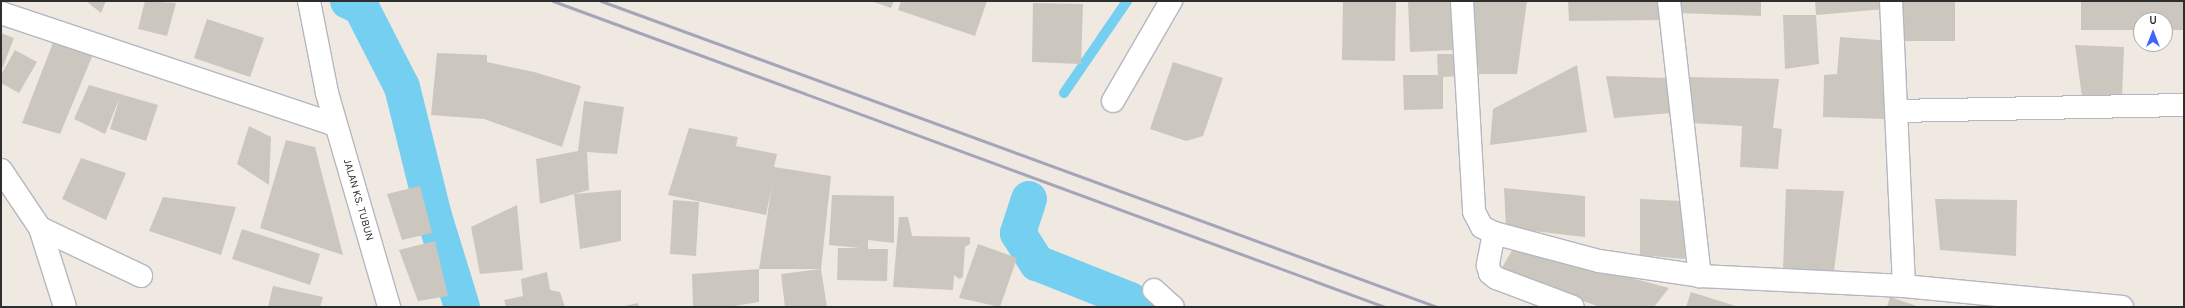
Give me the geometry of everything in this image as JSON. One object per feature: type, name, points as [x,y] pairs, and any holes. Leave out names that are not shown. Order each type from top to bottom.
[{"type":"street","name":"JALAN KS. TUBUN","points":[[309,1],[327,93],[389,307]]},
{"type":"street","points":[[1113,101],[1170,1]]},
{"type":"street","points":[[1462,1],[1474,212],[1482,227],[1494,233],[1599,261],[1700,276],[1904,286],[2122,307]]},
{"type":"street","points":[[1669,1],[1700,276]]},
{"type":"street","points":[[1891,1],[1904,286]]},
{"type":"street","points":[[1,14],[336,125]]},
{"type":"street","points":[[1897,111],[2184,105]]},
{"type":"street","points":[[1,170],[40,228],[65,307]]},
{"type":"street","points":[[40,228],[141,276]]},
{"type":"street","points":[[1494,233],[1488,265],[1493,276],[1573,307]]},
{"type":"street","points":[[1154,290],[1173,307]]},
{"type":"building","points":[[86,1],[106,1],[101,13]]},
{"type":"building","points":[[145,1],[176,3],[167,36],[138,29]]},
{"type":"building","points":[[871,1],[894,1],[891,8]]},
{"type":"building","points":[[901,1],[987,1],[975,36],[898,10]]},
{"type":"building","points":[[1343,1],[1396,2],[1395,61],[1342,60]]},
{"type":"building","points":[[1408,1],[1450,1],[1453,50],[1410,52]]},
{"type":"building","points":[[1470,1],[1527,1],[1517,74],[1479,74]]},
{"type":"building","points":[[1568,1],[1663,1],[1664,20],[1569,21]]},
{"type":"building","points":[[1678,1],[1761,1],[1761,16],[1678,13]]},
{"type":"building","points":[[1815,1],[1884,1],[1885,9],[1816,15]]},
{"type":"building","points":[[1898,1],[1955,1],[1955,41],[1897,41]]},
{"type":"building","points":[[2081,1],[2184,1],[2184,30],[2173,30],[2173,12],[2133,12],[2133,30],[2081,30]]},
{"type":"building","points":[[1033,3],[1083,4],[1081,64],[1032,62]]},
{"type":"building","points":[[1783,15],[1816,15],[1819,64],[1785,69]]},
{"type":"building","points":[[207,19],[264,38],[250,77],[194,58]]},
{"type":"building","points":[[1,33],[14,38],[1,72]]},
{"type":"building","points":[[1840,37],[1891,41],[1886,119],[1823,117],[1824,75],[1837,74]]},
{"type":"building","points":[[54,40],[94,52],[60,134],[22,123]]},
{"type":"building","points":[[2075,45],[2124,47],[2122,97],[2082,97]]},
{"type":"building","points":[[15,50],[37,62],[19,93],[1,83],[1,75]]},
{"type":"building","points":[[437,53],[487,55],[487,62],[534,72],[581,86],[562,147],[484,119],[431,115]]},
{"type":"building","points":[[1437,54],[1460,54],[1461,76],[1443,77],[1443,109],[1404,110],[1403,75],[1438,75]]},
{"type":"building","points":[[1173,62],[1223,78],[1203,136],[1186,141],[1150,129]]},
{"type":"building","points":[[1577,65],[1587,132],[1490,145],[1493,109]]},
{"type":"building","points":[[1606,76],[1668,78],[1671,113],[1614,118]]},
{"type":"building","points":[[1686,77],[1779,79],[1773,128],[1782,129],[1778,169],[1740,167],[1742,126],[1690,123]]},
{"type":"building","points":[[89,85],[158,105],[146,141],[110,129],[120,97],[105,134],[74,119]]},
{"type":"building","points":[[584,101],[624,107],[617,154],[587,152],[589,190],[540,204],[536,159],[578,151]]},
{"type":"building","points":[[249,126],[271,137],[269,185],[237,164]]},
{"type":"building","points":[[689,128],[738,137],[736,146],[777,154],[774,167],[831,176],[821,269],[759,269],[772,185],[766,215],[668,195]]},
{"type":"building","points":[[286,140],[315,147],[343,255],[260,228]]},
{"type":"building","points":[[81,158],[126,173],[106,220],[62,199]]},
{"type":"building","points":[[420,186],[432,233],[402,240],[387,194]]},
{"type":"building","points":[[1504,188],[1585,196],[1585,237],[1506,228]]},
{"type":"building","points":[[1786,189],[1844,191],[1834,271],[1783,269]]},
{"type":"building","points":[[621,190],[621,241],[580,249],[574,194]]},
{"type":"building","points":[[832,195],[894,196],[894,243],[868,240],[868,249],[888,249],[887,281],[837,280],[838,248],[860,248],[829,245]]},
{"type":"building","points":[[163,197],[236,207],[221,255],[149,231]]},
{"type":"building","points":[[1640,199],[1682,201],[1685,259],[1640,255]]},
{"type":"building","points":[[1935,199],[2017,200],[2016,256],[1940,250]]},
{"type":"building","points":[[673,200],[699,202],[696,256],[670,254]]},
{"type":"building","points":[[517,205],[523,270],[480,274],[471,227]]},
{"type":"building","points":[[899,217],[908,217],[912,236],[970,237],[970,244],[965,247],[963,277],[959,279],[954,275],[953,290],[893,287]]},
{"type":"building","points":[[242,229],[320,254],[310,285],[232,259]]},
{"type":"building","points":[[435,241],[448,296],[418,301],[399,250]]},
{"type":"building","points":[[978,244],[1017,258],[1000,307],[959,298]]},
{"type":"building","points":[[1514,247],[1669,288],[1654,307],[1600,307],[1500,271]]},
{"type":"building","points":[[759,269],[759,302],[728,307],[693,307],[692,274]]},
{"type":"building","points":[[821,269],[827,307],[785,307],[781,274]]},
{"type":"building","points":[[547,272],[550,290],[560,292],[565,307],[506,307],[504,300],[523,296],[521,279]]},
{"type":"building","points":[[273,286],[323,297],[320,307],[268,307]]},
{"type":"building","points":[[1691,292],[1739,307],[1686,307]]},
{"type":"building","points":[[1890,297],[1920,307],[1887,307]]},
{"type":"building","points":[[638,303],[639,307],[625,307],[625,306]]},
{"type":"waterway","points":[[348,1],[361,7],[402,87],[434,216],[462,307]]},
{"type":"waterway","points":[[1064,93],[1127,1]]},
{"type":"waterway","points":[[1029,199],[1018,233],[1037,263],[1130,300],[1138,307]]},
{"type":"railway","points":[[553,1],[1385,307]]},
{"type":"railway","points":[[601,1],[1437,307]]}]
